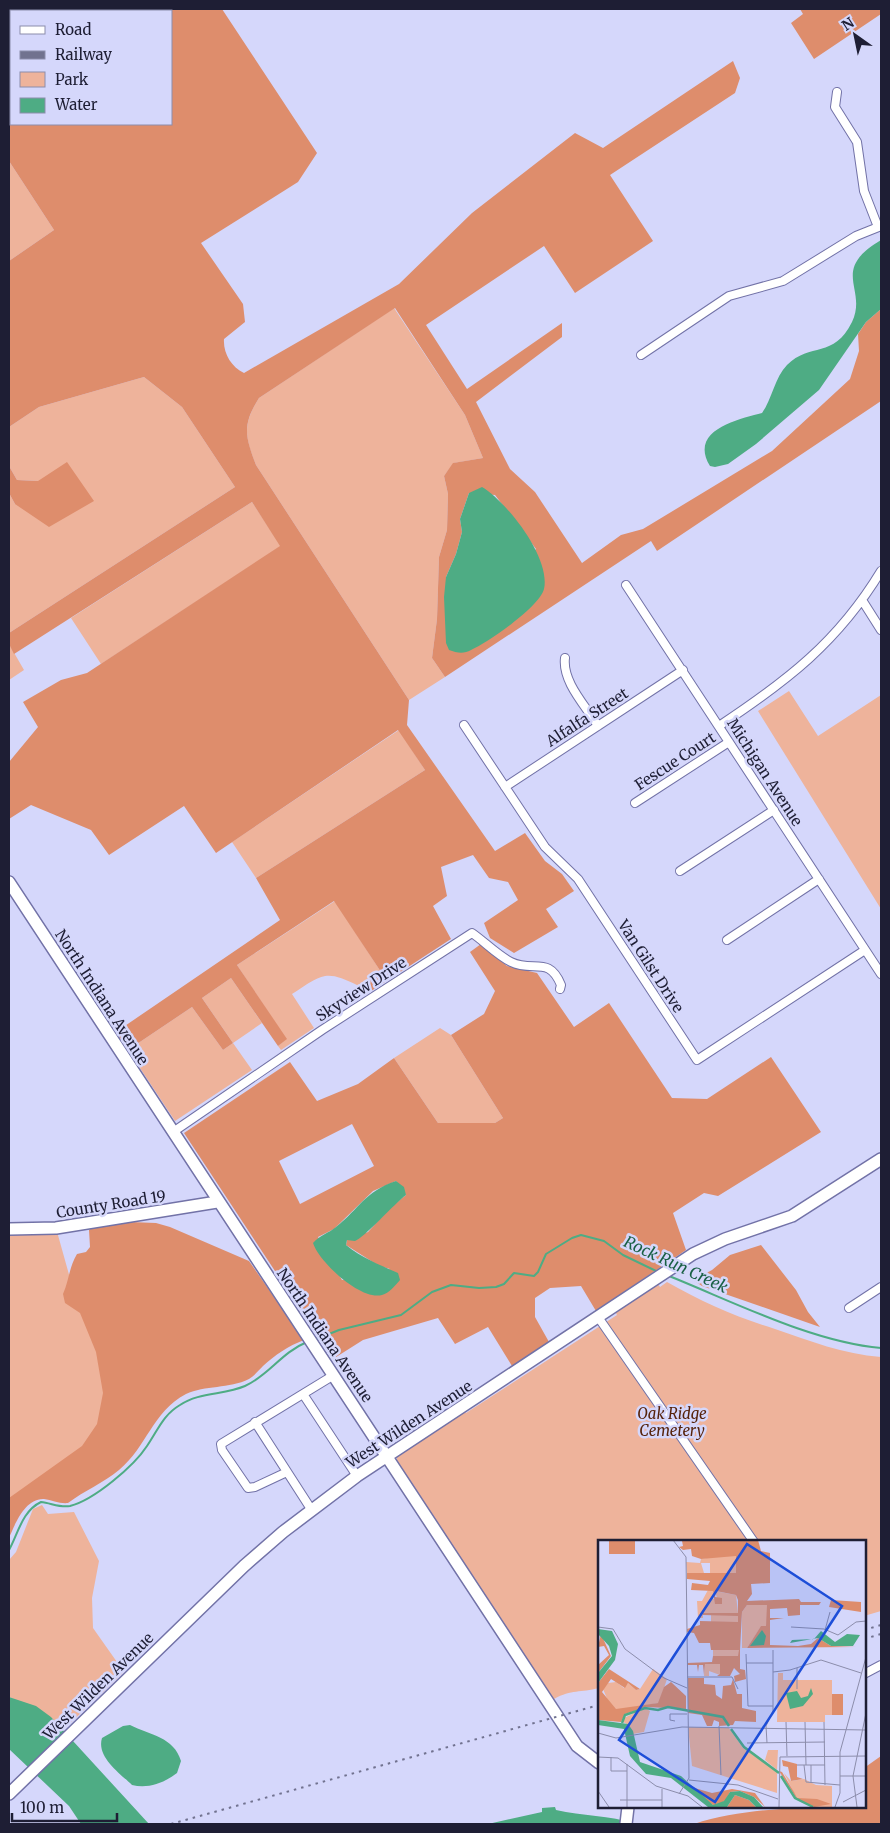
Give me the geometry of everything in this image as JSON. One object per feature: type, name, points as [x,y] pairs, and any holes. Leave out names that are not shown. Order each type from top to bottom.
[{"type":"street","points":[[642,355],[726,298],[747,290],[783,281],[856,236],[880,227],[864,192],[857,142],[835,107],[837,92]]},
{"type":"street","points":[[719,726],[760,699],[798,670],[835,634],[862,600],[881,571]]},
{"type":"street","name":"Michigan Avenue","points":[[626,585],[881,974]]},
{"type":"street","points":[[862,600],[881,630]]},
{"type":"street","points":[[564,658],[567,678],[598,726]]},
{"type":"street","name":"Alfalfa Street","points":[[505,786],[683,670]]},
{"type":"street","name":"Van Gilst Drive","points":[[464,725],[545,847],[578,879],[697,1060],[865,950]]},
{"type":"street","name":"Fescue Court","points":[[635,803],[729,742]]},
{"type":"street","points":[[680,870],[774,810]]},
{"type":"street","points":[[728,940],[819,880]]},
{"type":"street","name":"North Indiana Avenue","points":[[9,882],[217,1202],[307,1334],[576,1746],[598,1762]]},
{"type":"street","name":"Skyview Drive","points":[[172,1132],[322,1030],[472,934],[512,963],[543,966],[552,970],[561,985],[560,989]]},
{"type":"street","name":"West Wilden Avenue","points":[[9,1794],[244,1566],[311,1509],[357,1476],[673,1267],[710,1245],[792,1216],[881,1159]]},
{"type":"street","name":"County Road 19","points":[[9,1229],[56,1228],[217,1202]]},
{"type":"street","points":[[849,1308],[881,1287]]},
{"type":"street","points":[[598,1317],[753,1540]]},
{"type":"street","points":[[287,1472],[255,1487],[248,1488],[243,1484],[222,1450],[221,1444],[334,1375]]},
{"type":"street","points":[[303,1394],[357,1476]]},
{"type":"street","points":[[255,1422],[311,1509]]},
{"type":"street","points":[[865,1673],[881,1665]]},
{"type":"green space","points":[[9,161],[54,230],[9,261]]},
{"type":"green space","points":[[394,308],[465,415],[483,458],[454,463],[444,476],[448,494],[447,530],[439,557],[437,619],[432,658],[445,677],[409,700],[256,465],[249,447],[247,431],[250,416],[259,398]]},
{"type":"green space","points":[[144,377],[182,407],[235,487],[9,633],[9,493],[15,504],[38,481],[17,480],[9,466],[9,427],[39,407]]},
{"type":"green space","points":[[252,502],[281,546],[101,664],[71,618]]},
{"type":"green space","points":[[9,644],[24,670],[9,680]]},
{"type":"green space","points":[[789,691],[818,736],[881,695],[881,909],[758,711]]},
{"type":"green space","points":[[399,730],[425,770],[256,878],[232,842]]},
{"type":"green space","points":[[335,901],[381,972],[359,986],[339,977],[324,976],[292,994],[314,1028],[281,1050],[278,1046],[286,1039],[237,965]]},
{"type":"green space","points":[[231,978],[262,1023],[233,1043],[202,998]]},
{"type":"green space","points":[[192,1007],[223,1050],[233,1043],[252,1070],[175,1121],[128,1050]]},
{"type":"green space","points":[[440,1028],[451,1035],[503,1118],[495,1123],[438,1123],[394,1058]]},
{"type":"green space","points":[[56,1228],[75,1296],[99,1351],[107,1392],[100,1424],[83,1447],[9,1501],[9,1229]]},
{"type":"green space","name":"Oak Ridge Cemetery","points":[[667,1282],[693,1296],[761,1324],[840,1350],[881,1357],[881,1611],[865,1616],[865,1540],[598,1540],[598,1688],[571,1692],[554,1699],[397,1465],[397,1456],[464,1411],[466,1413],[617,1315],[615,1311],[658,1284],[660,1287]]},
{"type":"green space","points":[[42,1505],[48,1514],[74,1512],[99,1561],[92,1598],[93,1628],[124,1672],[63,1730],[44,1713],[9,1697],[9,1560],[16,1552],[33,1509]]},
{"type":"shaded area","points":[[9,9],[222,9],[317,153],[298,182],[201,243],[243,304],[245,322],[224,339],[224,344],[229,359],[235,367],[244,373],[399,284],[472,213],[575,133],[603,148],[733,61],[740,78],[735,93],[610,175],[653,241],[575,293],[544,246],[426,325],[467,389],[562,323],[562,337],[476,402],[510,469],[535,492],[582,563],[621,535],[643,529],[772,451],[850,379],[859,351],[858,334],[866,322],[881,309],[881,401],[657,551],[651,541],[445,677],[432,658],[437,619],[439,557],[447,530],[448,494],[444,476],[453,463],[483,458],[465,415],[395,308],[259,398],[248,423],[249,446],[256,465],[409,700],[407,725],[495,851],[525,833],[545,861],[562,874],[574,891],[546,909],[558,927],[514,953],[490,938],[484,923],[518,900],[508,882],[489,878],[473,855],[441,867],[447,896],[433,906],[451,939],[365,995],[359,986],[381,972],[334,901],[237,965],[287,1039],[278,1046],[231,978],[202,998],[233,1043],[223,1050],[192,1007],[128,1050],[116,1032],[280,920],[256,878],[425,770],[398,730],[216,853],[184,806],[109,855],[91,830],[31,805],[9,819],[9,762],[38,727],[23,702],[61,680],[87,673],[280,546],[252,502],[14,654],[9,644],[9,633],[235,487],[182,407],[144,377],[39,407],[9,427],[9,261],[54,230],[9,161]],"holes":[[[469,493],[495,495],[536,549],[446,643],[446,577],[456,554],[462,532],[460,519]]]},
{"type":"shaded area","points":[[800,9],[881,9],[881,14],[814,59],[791,23],[803,14]]},
{"type":"shaded area","points":[[67,462],[94,501],[49,527],[15,504],[9,493],[9,466],[17,480],[38,481]]},
{"type":"shaded area","points":[[481,944],[507,966],[537,973],[574,1027],[609,1003],[672,1098],[707,1099],[771,1057],[821,1132],[718,1196],[704,1193],[673,1213],[686,1250],[596,1311],[581,1286],[550,1288],[535,1298],[535,1317],[549,1342],[512,1366],[488,1327],[455,1344],[438,1318],[363,1340],[333,1359],[184,1133],[290,1062],[317,1101],[358,1084],[394,1058],[438,1123],[495,1123],[503,1118],[451,1035],[484,1014],[495,991],[470,952]],"holes":[[[352,1124],[374,1166],[300,1204],[279,1161]],[[396,1181],[406,1195],[390,1208],[368,1232],[347,1240],[346,1245],[379,1266],[390,1269],[342,1280],[318,1237],[334,1229],[373,1191]]]},
{"type":"shaded area","points":[[130,1222],[156,1223],[170,1227],[249,1261],[304,1340],[277,1355],[249,1379],[233,1384],[193,1391],[175,1401],[157,1420],[129,1461],[119,1470],[68,1503],[44,1499],[31,1503],[22,1513],[9,1538],[9,1498],[82,1446],[97,1424],[103,1393],[96,1352],[80,1313],[65,1303],[63,1294],[77,1254],[86,1252],[90,1247],[89,1230]]},
{"type":"shaded area","points":[[761,1245],[796,1290],[808,1312],[820,1327],[702,1286],[693,1280],[712,1270],[730,1255]]},
{"type":"shaded area","points":[[881,1756],[881,1824],[694,1824],[735,1814],[778,1809],[865,1808],[865,1767]]},
{"type":"water","points":[[881,240],[881,309],[866,322],[819,390],[756,444],[728,464],[715,467],[710,466],[705,454],[706,443],[711,435],[719,428],[730,423],[762,413],[779,376],[787,365],[804,354],[830,346],[845,334],[856,310],[853,271],[857,261],[865,251]]},
{"type":"water","points":[[482,487],[503,505],[525,532],[541,562],[544,589],[524,614],[501,632],[479,646],[463,653],[449,650],[446,643],[444,597],[446,577],[456,554],[462,532],[460,519],[469,493]]},
{"type":"water","points":[[396,1181],[404,1187],[406,1195],[365,1234],[355,1241],[347,1240],[346,1245],[352,1250],[398,1273],[400,1280],[392,1289],[382,1295],[373,1295],[363,1292],[342,1278],[323,1260],[313,1243],[336,1227],[369,1195],[385,1185]]},
{"type":"water","points":[[9,1697],[36,1706],[51,1717],[149,1824],[81,1824],[69,1806],[9,1749]]},
{"type":"water","points":[[130,1725],[160,1738],[173,1747],[181,1761],[177,1773],[167,1780],[156,1784],[138,1786],[132,1785],[116,1770],[103,1752],[102,1738],[123,1726]]},
{"type":"water","points":[[555,1807],[556,1810],[616,1819],[635,1824],[488,1824],[542,1812],[542,1808]]},
{"type":"waterway","name":"Rock Run Creek","points":[[314,1340],[339,1330],[401,1315],[432,1292],[451,1285],[479,1288],[496,1287],[504,1284],[514,1273],[534,1276],[538,1272],[546,1254],[572,1238],[581,1235],[604,1241],[623,1255],[658,1272]]},
{"type":"waterway","name":"Rock Run Creek","points":[[669,1276],[774,1320],[828,1338],[881,1348]]},
{"type":"waterway","name":"Rock Run Creek","points":[[9,1550],[21,1523],[35,1506],[41,1502],[59,1506],[70,1506],[90,1497],[113,1481],[133,1463],[147,1446],[165,1418],[174,1409],[195,1398],[237,1389],[253,1382],[298,1346],[307,1342]]},
{"type":"railway","points":[[865,1630],[881,1625]]},
{"type":"railway","points":[[865,1639],[881,1634]]},
{"type":"railway","points":[[171,1824],[598,1705]]}]
